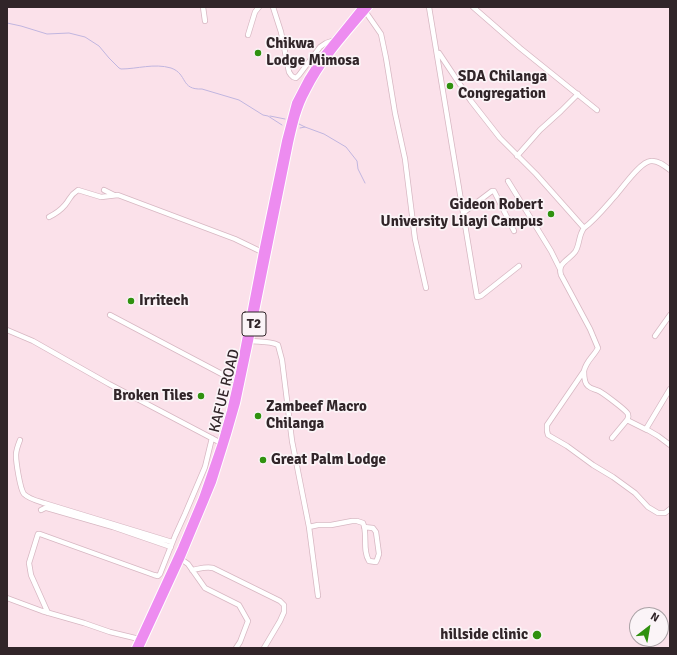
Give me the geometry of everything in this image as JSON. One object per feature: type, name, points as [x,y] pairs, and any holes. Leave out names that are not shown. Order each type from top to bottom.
[{"type":"highway","name":"KAFUE ROAD","points":[[135,648],[201,501],[221,443],[237,382],[262,252],[292,112],[313,70],[335,40],[365,8]]},
{"type":"highway","name":"KAFUE ROAD","points":[[142,647],[181,559],[213,482],[222,456],[237,403],[288,150],[297,113],[307,90],[319,69],[365,8]]},
{"type":"street","points":[[203,7],[205,21]]},
{"type":"street","points":[[248,35],[255,12],[259,7]]},
{"type":"street","points":[[273,7],[281,32],[290,72],[293,78],[299,76],[320,47],[335,40]]},
{"type":"street","points":[[429,7],[476,297],[481,296],[519,266]]},
{"type":"street","points":[[473,7],[500,31],[597,110]]},
{"type":"street","points":[[365,8],[381,34],[405,159],[415,239],[426,288]]},
{"type":"street","points":[[437,50],[470,101],[500,138],[536,174],[584,228]]},
{"type":"street","points":[[517,156],[540,130],[578,94]]},
{"type":"street","points":[[560,269],[561,265],[576,250],[580,235],[584,228],[643,164],[648,161],[656,161],[660,162],[670,170]]},
{"type":"street","points":[[508,181],[551,251],[560,269],[561,275],[598,347],[584,371],[547,425],[548,435],[567,446],[635,493],[648,507],[662,514],[670,509]]},
{"type":"street","points":[[49,217],[58,212],[66,204],[71,195],[78,190],[101,198],[120,195],[213,231],[262,252]]},
{"type":"street","points":[[104,190],[114,195]]},
{"type":"street","points":[[463,213],[494,191],[514,231]]},
{"type":"street","points":[[110,315],[237,382]]},
{"type":"street","points":[[655,336],[670,315]]},
{"type":"street","points":[[7,330],[33,341],[221,443]]},
{"type":"street","points":[[250,341],[274,343],[278,345],[282,360],[292,441],[309,527],[318,596]]},
{"type":"street","points":[[584,371],[587,385],[602,392],[628,414],[627,420],[612,438]]},
{"type":"street","points":[[647,430],[670,389]]},
{"type":"street","points":[[627,420],[658,436],[670,446]]},
{"type":"street","points":[[48,613],[31,575],[29,563],[38,534],[158,576],[205,467],[212,438]]},
{"type":"street","points":[[20,440],[16,457],[22,491],[26,496],[181,548]]},
{"type":"street","points":[[192,497],[201,501]]},
{"type":"street","points":[[41,510],[47,508],[172,544]]},
{"type":"street","points":[[309,527],[357,521],[363,523],[368,559],[369,561],[376,562],[379,554],[376,532],[372,528],[364,527]]},
{"type":"street","points":[[181,559],[188,564],[204,588],[235,602],[241,608],[248,621],[236,648]]},
{"type":"street","points":[[192,570],[208,567],[213,568],[282,603],[284,612],[264,648]]},
{"type":"street","points":[[7,598],[48,613],[110,632],[139,639]]},
{"type":"waterway","points":[[7,23],[47,34],[69,33],[85,37],[99,46],[121,69],[152,66],[171,68],[180,74],[190,87],[239,100],[282,125]]},
{"type":"waterway","points":[[270,116],[285,119]]},
{"type":"waterway","points":[[299,124],[305,127]]},
{"type":"waterway","points":[[300,128],[305,127],[324,134],[346,147],[357,161],[358,169],[365,183]]},
{"type":"place","name":"Chikwa Lodge Mimosa","points":[[258,53]]},
{"type":"place","name":"SDA Chilanga Congregation","points":[[450,86]]},
{"type":"place","name":"Gideon Robert University Lilayi Campus","points":[[551,214]]},
{"type":"place","name":"Irritech","points":[[131,301]]},
{"type":"place","name":"Broken Tiles","points":[[201,396]]},
{"type":"place","name":"Zambeef Macro Chilanga","points":[[258,416]]},
{"type":"place","name":"Great Palm Lodge","points":[[263,460]]},
{"type":"place","name":"hillside clinic","points":[[537,635]]}]
